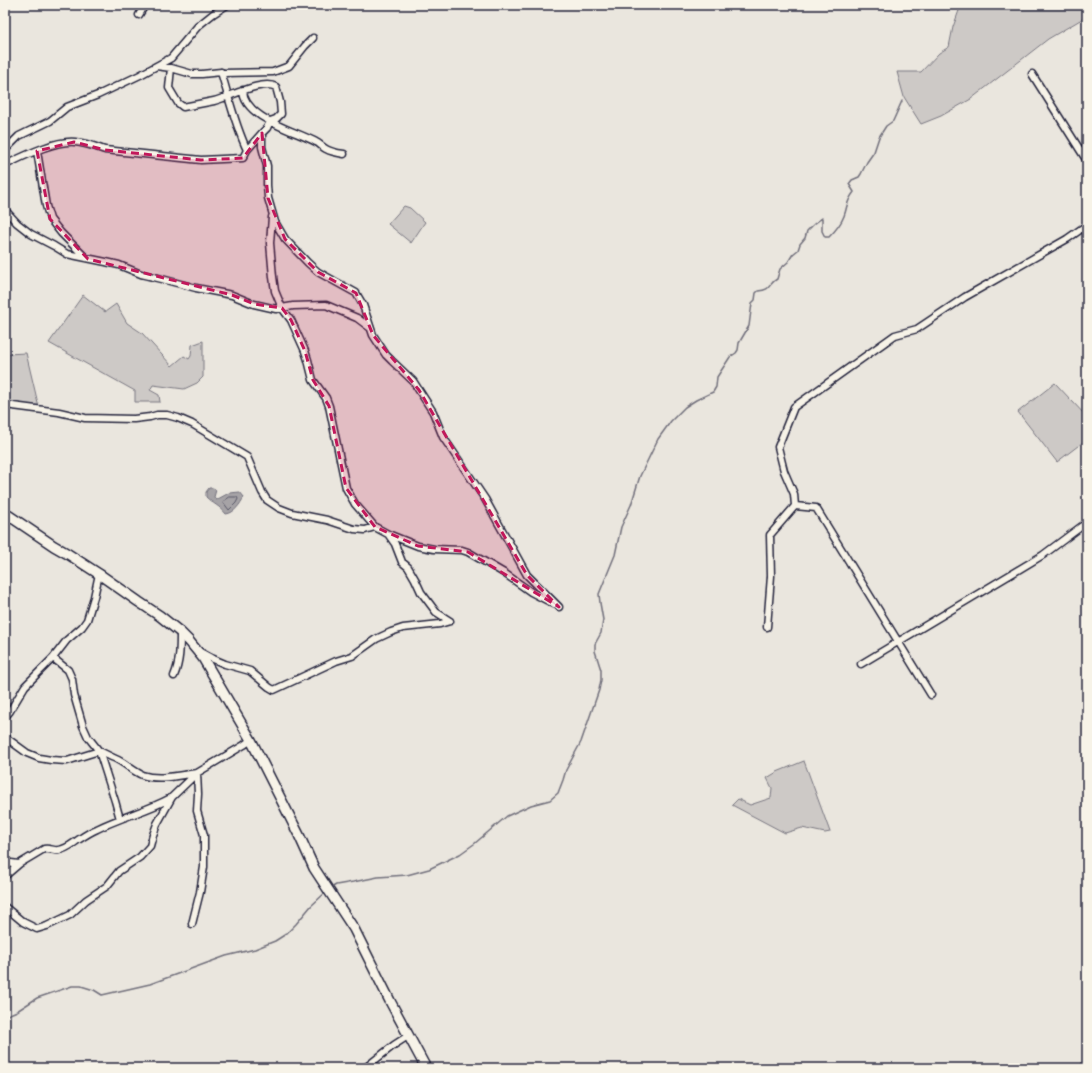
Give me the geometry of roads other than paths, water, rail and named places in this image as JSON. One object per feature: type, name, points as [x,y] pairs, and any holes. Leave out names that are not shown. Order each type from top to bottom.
[{"type":"street","points":[[139,14],[146,5]]},
{"type":"street","points":[[5,150],[19,136],[50,121],[67,107],[98,95],[173,56],[198,26],[227,5]]},
{"type":"street","points":[[156,66],[171,68],[192,74],[221,72],[273,72],[289,66],[313,38]]},
{"type":"street","points":[[5,165],[60,143],[74,142],[91,145],[105,150],[201,160],[243,158],[247,150],[269,125],[270,121],[276,119],[281,114],[280,102],[276,87],[270,84],[248,88],[214,101],[183,107],[178,103],[169,88],[171,68]]},
{"type":"street","points":[[221,72],[230,107],[247,150]]},
{"type":"street","points":[[1032,74],[1087,160]]},
{"type":"street","points":[[243,90],[243,94],[253,110],[270,121],[316,142],[327,150],[334,153],[344,154]]},
{"type":"street","points":[[262,133],[262,147],[267,166],[266,185],[268,198],[275,222],[285,239],[318,272],[356,293],[363,305],[373,335],[386,355],[413,381],[433,412],[443,437],[485,499],[527,575],[559,607],[531,592],[504,573],[468,552],[462,550],[434,549],[418,546],[388,534],[375,527],[355,504],[346,488],[330,406],[313,380],[305,351],[291,320],[282,308],[275,291],[272,277],[270,243],[272,213]]},
{"type":"street","points":[[37,151],[46,206],[50,219],[61,233],[88,259]]},
{"type":"street","points":[[5,210],[17,223],[31,234],[67,254],[112,263],[141,274],[196,288],[232,295],[254,304],[276,309],[293,306],[326,305],[357,318],[370,327]]},
{"type":"street","points":[[767,627],[771,576],[770,535],[795,506],[794,494],[784,471],[778,447],[794,407],[895,335],[917,328],[965,297],[1067,239],[1087,225]]},
{"type":"street","points":[[5,405],[59,412],[85,418],[134,418],[167,415],[178,418],[192,424],[247,458],[267,500],[279,508],[292,513],[327,520],[354,528],[365,530],[375,527]]},
{"type":"street","points":[[795,506],[816,508],[931,695]]},
{"type":"street","points":[[5,513],[99,574],[160,616],[180,632],[198,650],[251,740],[314,868],[354,929],[408,1036],[426,1068]]},
{"type":"street","points":[[861,664],[1043,555],[1087,523]]},
{"type":"street","points":[[198,650],[218,661],[250,671],[274,690],[352,656],[376,639],[391,632],[403,628],[434,625],[450,621],[436,612],[421,592],[408,567],[402,562],[395,544],[388,534]]},
{"type":"street","points":[[5,717],[25,686],[53,658],[87,620],[99,574]]},
{"type":"street","points":[[174,676],[180,656],[180,632]]},
{"type":"street","points":[[53,658],[68,670],[70,674],[74,695],[83,726],[88,737],[99,751],[120,819]]},
{"type":"street","points":[[5,737],[27,753],[39,758],[67,761],[99,751],[118,760],[136,772],[151,777],[198,773]]},
{"type":"street","points":[[5,876],[19,864],[44,849],[49,848],[60,850],[68,847],[98,828],[156,806],[172,797],[198,773],[251,740]]},
{"type":"street","points":[[192,924],[200,892],[204,867],[204,835],[197,811],[198,773]]},
{"type":"street","points":[[5,908],[23,922],[37,929],[70,915],[86,900],[107,886],[119,871],[135,861],[145,852],[150,846],[157,824],[172,797]]},
{"type":"street","points":[[5,864],[19,864]]},
{"type":"street","points":[[365,1068],[408,1036]]},
{"type":"water","points":[[209,488],[216,490],[214,497],[216,500],[229,493],[240,492],[244,497],[235,510],[226,514],[206,497],[206,492]]},
{"type":"waterway","points":[[331,888],[336,885],[378,877],[407,875],[429,869],[460,854],[507,816],[531,805],[550,800],[558,793],[566,770],[581,742],[599,690],[601,670],[595,651],[595,644],[601,633],[603,620],[599,594],[615,555],[621,527],[631,505],[640,476],[658,439],[671,421],[685,407],[713,392],[716,387],[717,377],[730,357],[738,350],[739,343],[749,326],[752,303],[755,300],[756,293],[768,288],[777,279],[780,269],[798,250],[807,231],[822,218],[822,231],[825,237],[829,237],[838,227],[844,216],[848,201],[854,192],[849,184],[861,174],[874,152],[879,137],[886,126],[893,121],[902,101]]},
{"type":"waterway","points":[[5,1016],[17,1011],[37,998],[72,986],[81,986],[94,990],[102,995],[150,984],[226,956],[255,949],[275,941],[286,934],[311,906],[326,892]]}]
